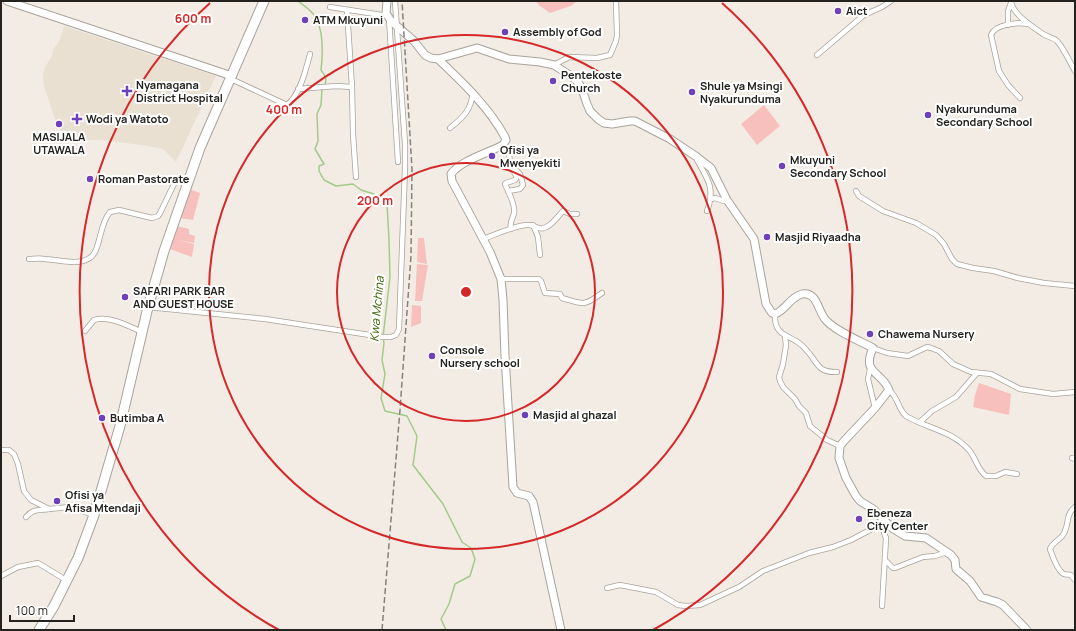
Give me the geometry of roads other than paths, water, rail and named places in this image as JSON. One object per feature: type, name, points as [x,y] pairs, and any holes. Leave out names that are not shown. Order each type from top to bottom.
[{"type":"highway","points":[[39,630],[54,606],[80,552],[94,515],[120,426],[148,307],[164,251],[200,148],[264,1]]},
{"type":"street","points":[[7,1],[231,78],[287,104],[290,103],[298,89],[310,54]]},
{"type":"street","points":[[387,1],[386,13],[388,17],[398,162]]},
{"type":"street","points":[[148,307],[265,319],[383,337],[391,337],[396,335],[399,328],[405,144],[395,1]]},
{"type":"street","points":[[554,65],[569,57],[597,58],[610,55],[617,35],[616,1]]},
{"type":"street","points":[[817,55],[864,15],[891,1]]},
{"type":"street","points":[[1011,2],[1013,8],[1028,24],[1043,34],[1056,40],[1075,71]]},
{"type":"street","points":[[1008,25],[1008,11],[1011,2]]},
{"type":"street","points":[[330,7],[388,17],[414,41],[425,55],[430,58],[438,59],[477,48],[509,59],[554,65],[578,82],[582,89],[588,108],[598,120],[604,123],[612,124],[630,120],[635,121],[670,139],[694,155],[711,168],[727,200],[754,239],[766,304],[772,313],[775,314],[776,324],[780,332],[798,342],[810,353],[816,363],[823,370],[837,372]]},
{"type":"street","points":[[347,10],[356,177]]},
{"type":"street","points":[[1020,98],[1008,85],[999,71],[991,33],[1008,25],[1023,23],[1028,24]]},
{"type":"street","points":[[438,59],[473,92],[491,113],[506,140],[503,145],[469,162],[450,174],[452,181],[495,263],[501,279],[504,300],[505,356],[514,487],[517,493],[530,496],[533,502],[561,630]]},
{"type":"street","points":[[298,89],[336,86],[352,87]]},
{"type":"street","points":[[450,128],[467,112],[472,104],[473,92]]},
{"type":"street","points":[[503,145],[509,153],[510,163],[516,178],[515,180],[506,183],[515,211],[510,221],[510,229]]},
{"type":"street","points":[[694,155],[710,186],[711,199],[707,211]]},
{"type":"street","points":[[508,191],[520,189],[523,185],[520,174],[510,163]]},
{"type":"street","points":[[29,260],[44,258],[65,262],[83,261],[91,258],[97,249],[105,220],[110,212],[119,210],[152,218],[158,216],[175,182],[178,180],[187,183]]},
{"type":"street","points":[[856,191],[859,196],[883,211],[916,223],[936,235],[944,244],[952,259],[957,264],[973,268],[994,270],[1018,278],[1044,283],[1075,286]]},
{"type":"street","points":[[711,199],[715,198],[724,201],[727,200]]},
{"type":"street","points":[[483,239],[510,229],[527,225],[541,228],[546,227],[558,219],[563,211],[570,214],[577,214]]},
{"type":"street","points":[[533,226],[538,237],[540,255]]},
{"type":"street","points":[[501,279],[539,279],[545,292],[560,294],[562,298],[577,303],[590,301],[602,294]]},
{"type":"street","points":[[775,314],[784,309],[793,299],[798,296],[806,294],[811,295],[814,298],[822,316],[830,324],[872,348],[887,353],[908,356],[927,347],[939,351],[953,364],[977,373],[991,374],[1015,387],[1053,394],[1075,392]]},
{"type":"street","points":[[85,331],[94,320],[102,319],[119,323],[142,332]]},
{"type":"street","points":[[785,336],[786,345],[779,377],[780,381],[783,387],[795,398],[799,406],[806,413],[810,426],[827,440],[840,446]]},
{"type":"street","points":[[872,348],[868,363],[870,369],[893,393],[904,414],[911,419],[948,433],[955,438],[969,450],[977,466],[986,476],[996,476],[1005,472],[1018,474]]},
{"type":"street","points":[[870,369],[868,379],[875,408]]},
{"type":"street","points":[[920,422],[932,411],[956,397],[977,373]]},
{"type":"street","points":[[889,390],[875,408],[840,446],[839,454],[841,467],[854,493],[860,501],[870,507],[892,528],[905,536],[926,538],[952,555],[955,560],[956,569],[970,581],[981,597],[1003,605],[1027,630]]},
{"type":"street","points":[[1,450],[9,450],[14,454],[26,494],[36,503],[49,509]]},
{"type":"street","points":[[26,517],[34,510],[70,507],[94,515]]},
{"type":"street","points":[[1075,507],[1068,516],[1064,533],[1050,549],[1062,572],[1071,575],[1075,580]]},
{"type":"street","points":[[876,513],[886,538],[886,561],[882,606]]},
{"type":"street","points":[[607,588],[620,585],[656,592],[678,605],[700,606],[739,587],[763,571],[809,553],[833,547],[851,540],[880,523]]},
{"type":"street","points":[[886,561],[893,568],[895,568],[926,556],[935,556],[946,552]]},
{"type":"street","points":[[1,576],[18,567],[38,564],[66,580]]},
{"type":"waterway","name":"Kwa Mchina","points":[[298,1],[313,13],[319,24],[322,43],[321,70],[326,80],[324,86]]},
{"type":"waterway","name":"Kwa Mchina","points":[[322,89],[321,105],[317,114],[318,141],[315,149],[324,164],[319,166],[319,171],[324,180],[336,186],[353,184],[361,190],[374,194],[387,203],[390,277],[383,337],[384,343],[382,360],[385,374],[381,398],[385,411],[407,416],[417,436],[413,465],[443,504],[462,542],[471,548],[475,559],[470,576],[455,584],[449,604],[441,619],[446,630]]},
{"type":"railway","points":[[382,630],[411,256],[412,169],[402,1]]},
{"type":"place","name":"Aict","points":[[838,11]]},
{"type":"place","name":"ATM Mkuyuni","points":[[305,20]]},
{"type":"place","name":"Assembly of God","points":[[505,32]]},
{"type":"place","name":"Pentekoste Church","points":[[553,81]]},
{"type":"place","name":"Nyamagana District Hospital","points":[[127,91]]},
{"type":"place","name":"Shule ya Msingi Nyakurunduma","points":[[692,92]]},
{"type":"place","name":"Nyakurunduma Secondary School","points":[[928,115]]},
{"type":"place","name":"Wodi ya Watoto","points":[[77,119]]},
{"type":"place","name":"MASIJALA UTAWALA","points":[[59,124]]},
{"type":"place","name":"Ofisi ya Mwenyekiti","points":[[492,156]]},
{"type":"place","name":"Mkuyuni Secondary School","points":[[782,166]]},
{"type":"place","name":"Roman Pastorate","points":[[90,179]]},
{"type":"place","name":"Masjid Riyaadha","points":[[767,237]]},
{"type":"place","name":"SAFARI PARK BAR AND GUEST HOUSE","points":[[125,297]]},
{"type":"place","name":"Chawema Nursery","points":[[870,334]]},
{"type":"place","name":"Console Nursery school","points":[[432,356]]},
{"type":"place","name":"Masjid al ghazal","points":[[525,415]]},
{"type":"place","name":"Butimba A","points":[[102,418]]},
{"type":"place","name":"Ofisi ya Afisa Mtendaji","points":[[57,501]]},
{"type":"place","name":"Ebeneza City Center","points":[[859,519]]}]
